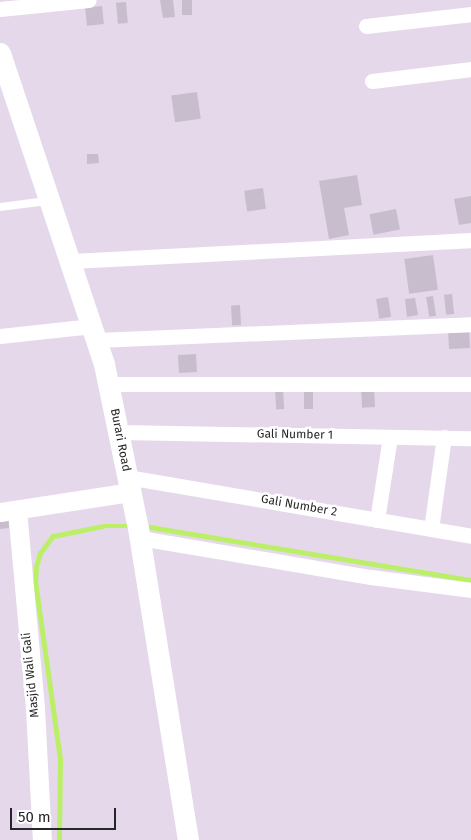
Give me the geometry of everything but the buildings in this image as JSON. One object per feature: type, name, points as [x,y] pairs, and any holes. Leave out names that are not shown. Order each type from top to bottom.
[{"type":"main road","name":"Burari Road","points":[[0,53],[72,261],[108,384],[134,509],[188,840]]},
{"type":"street","points":[[0,9],[89,0]]},
{"type":"street","points":[[366,26],[471,14]]},
{"type":"street","points":[[372,81],[471,69]]},
{"type":"street","points":[[72,261],[471,240]]},
{"type":"street","points":[[0,336],[471,324]]},
{"type":"street","points":[[108,384],[471,384]]},
{"type":"street","name":"Gali Number 1","points":[[118,432],[471,438]]},
{"type":"street","points":[[378,520],[390,436]]},
{"type":"street","points":[[431,529],[444,437]]},
{"type":"street","points":[[8,511],[134,509],[371,577],[471,590]]},
{"type":"street","name":"Gali Number 2","points":[[134,509],[378,520],[471,536]]},
{"type":"street","name":"Masjid Wali Gali","points":[[8,511],[35,708],[42,840]]},
{"type":"lane","points":[[0,207],[51,200]]},
{"type":"waterway","points":[[59,840],[60,759],[35,582],[36,567],[40,553],[53,536],[103,526],[131,526]]},
{"type":"waterway","points":[[144,526],[471,580]]}]
